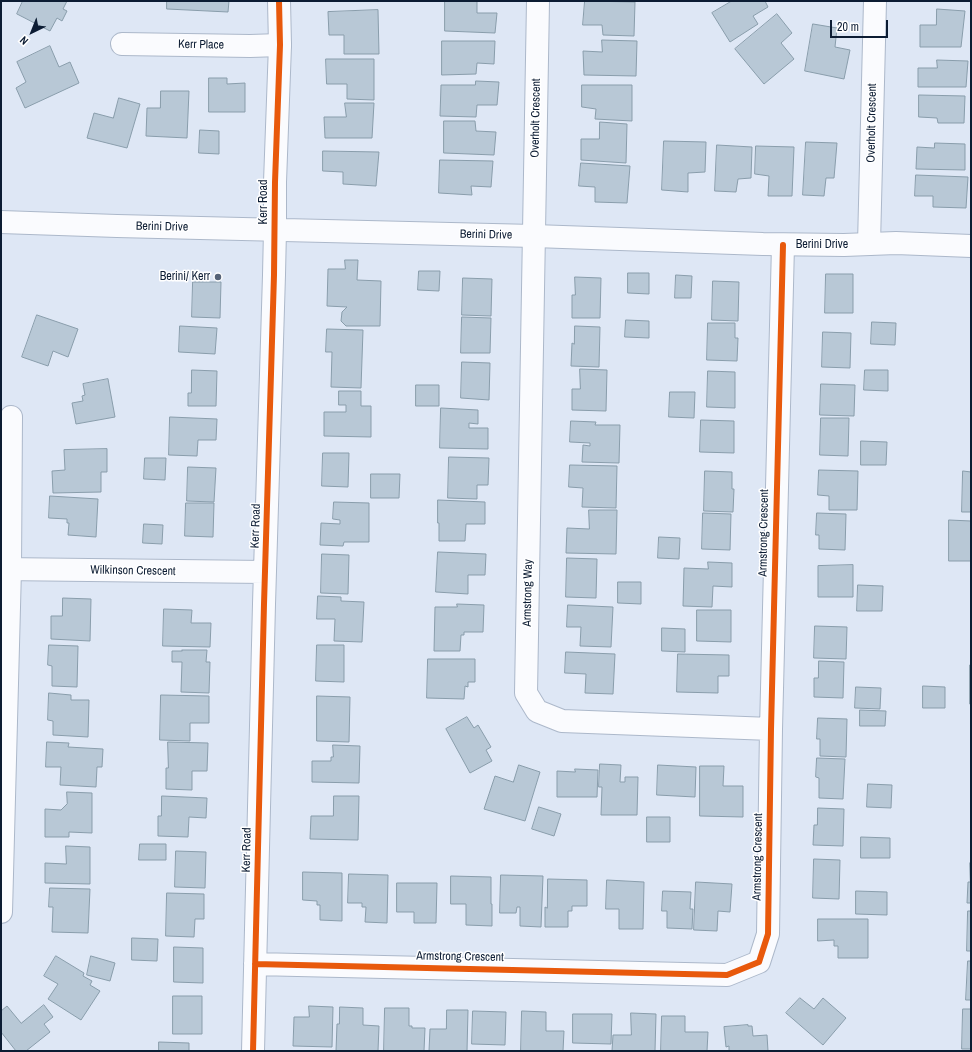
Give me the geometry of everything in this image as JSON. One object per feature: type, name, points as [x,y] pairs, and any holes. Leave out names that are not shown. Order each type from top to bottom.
[{"type":"street","name":"Kerr Road","points":[[253,1051],[274,275],[274,182],[280,45],[279,1]]},
{"type":"street","name":"Overholt Crescent","points":[[534,236],[538,1]]},
{"type":"street","name":"Overholt Crescent","points":[[869,244],[875,1]]},
{"type":"street","name":"Kerr Place","points":[[122,44],[280,45]]},
{"type":"street","name":"Berini Drive","points":[[1,222],[534,236],[783,245],[896,243],[971,246]]},
{"type":"street","name":"Armstrong Way","points":[[534,236],[526,693],[537,711],[562,721],[771,729]]},
{"type":"street","name":"Armstrong Crescent","points":[[256,964],[727,975],[759,962],[768,934],[771,729],[783,245]]},
{"type":"street","points":[[1,912],[6,569],[11,417]]},
{"type":"street","name":"Wilkinson Crescent","points":[[6,569],[265,572]]},
{"type":"building","points":[[23,1],[67,1],[63,9],[67,11],[62,21],[57,18],[50,31],[17,14]]},
{"type":"building","points":[[167,1],[229,1],[228,12],[167,9]]},
{"type":"building","points":[[445,1],[477,1],[477,13],[497,13],[495,33],[445,31]]},
{"type":"building","points":[[585,1],[635,2],[634,36],[603,35],[602,25],[583,25]]},
{"type":"building","points":[[732,1],[765,1],[768,7],[753,16],[758,24],[730,42],[712,13]]},
{"type":"building","points":[[937,9],[965,11],[961,47],[920,47],[920,25],[936,25]]},
{"type":"building","points":[[378,10],[379,54],[344,54],[344,35],[329,35],[328,12]]},
{"type":"building","points":[[777,14],[792,33],[781,43],[794,59],[764,84],[735,49]]},
{"type":"building","points":[[813,24],[837,28],[835,47],[850,50],[844,79],[805,71]]},
{"type":"building","points":[[602,40],[637,41],[636,76],[584,75],[583,51],[602,52]]},
{"type":"building","points":[[442,41],[495,41],[494,64],[477,63],[476,74],[442,75]]},
{"type":"building","points":[[50,46],[59,67],[70,62],[79,83],[25,108],[16,88],[26,82],[17,62]]},
{"type":"building","points":[[326,59],[374,59],[374,100],[347,99],[347,84],[327,84]]},
{"type":"building","points":[[937,60],[968,61],[966,87],[918,87],[918,68],[937,68]]},
{"type":"building","points":[[209,78],[227,78],[227,84],[245,83],[245,112],[209,112]]},
{"type":"building","points":[[476,81],[499,82],[497,105],[477,105],[476,117],[440,116],[441,85],[475,85]]},
{"type":"building","points":[[582,85],[632,85],[632,121],[595,119],[596,109],[582,107]]},
{"type":"building","points":[[161,91],[189,91],[187,138],[146,136],[147,108],[160,108]]},
{"type":"building","points":[[919,95],[965,96],[964,123],[938,123],[937,118],[919,117]]},
{"type":"building","points":[[119,98],[140,104],[127,148],[87,138],[94,113],[113,118]]},
{"type":"building","points":[[345,103],[374,103],[372,138],[325,138],[324,117],[346,117]]},
{"type":"building","points":[[444,121],[475,121],[476,131],[496,132],[494,155],[444,153]]},
{"type":"building","points":[[600,122],[627,124],[626,163],[581,160],[581,139],[599,139]]},
{"type":"building","points":[[200,130],[219,131],[219,154],[199,153]]},
{"type":"building","points":[[664,141],[706,142],[705,172],[688,173],[688,192],[662,190]]},
{"type":"building","points":[[806,142],[837,143],[834,178],[826,178],[824,196],[803,195]]},
{"type":"building","points":[[935,143],[965,144],[965,170],[916,169],[917,147],[934,148]]},
{"type":"building","points":[[717,145],[752,147],[751,178],[738,179],[736,192],[715,191]]},
{"type":"building","points":[[756,146],[794,147],[792,196],[768,196],[769,176],[755,174]]},
{"type":"building","points":[[323,151],[379,152],[376,186],[343,184],[343,172],[323,171]]},
{"type":"building","points":[[440,160],[493,161],[491,187],[471,186],[472,195],[439,193]]},
{"type":"building","points":[[581,163],[630,166],[627,203],[595,202],[595,187],[579,186]]},
{"type":"building","points":[[916,175],[968,177],[966,208],[933,207],[933,196],[915,196]]},
{"type":"building","points":[[345,260],[358,260],[357,280],[381,281],[380,326],[346,326],[341,321],[342,312],[347,307],[327,306],[328,269],[345,269]]},
{"type":"building","points":[[419,271],[440,271],[439,291],[418,290]]},
{"type":"building","points":[[628,273],[649,273],[649,294],[628,293]]},
{"type":"building","points":[[826,274],[853,274],[853,313],[825,313]]},
{"type":"building","points":[[676,275],[692,276],[691,298],[675,298]]},
{"type":"building","points":[[575,277],[601,278],[600,318],[572,318],[572,295],[575,295]]},
{"type":"building","points":[[463,278],[492,279],[491,316],[462,315]]},
{"type":"building","points":[[713,281],[739,282],[738,321],[712,320]]},
{"type":"building","points":[[193,282],[221,282],[220,318],[192,317]]},
{"type":"building","points":[[37,315],[78,329],[68,357],[53,351],[48,366],[22,357]]},
{"type":"building","points":[[462,317],[491,318],[490,353],[461,353]]},
{"type":"building","points":[[626,320],[649,321],[649,338],[625,337]]},
{"type":"building","points":[[872,322],[896,323],[895,345],[871,344]]},
{"type":"building","points":[[708,323],[735,323],[735,338],[738,338],[737,361],[707,360]]},
{"type":"building","points":[[180,326],[217,328],[215,354],[179,352]]},
{"type":"building","points":[[575,326],[600,327],[599,367],[571,366],[572,343],[574,344]]},
{"type":"building","points":[[327,329],[363,330],[361,388],[331,387],[332,352],[326,352]]},
{"type":"building","points":[[823,332],[851,333],[850,368],[822,367]]},
{"type":"building","points":[[462,362],[490,363],[489,400],[461,398]]},
{"type":"building","points":[[580,369],[607,370],[606,411],[572,410],[572,389],[580,389]]},
{"type":"building","points":[[192,370],[217,371],[216,406],[188,406],[188,393],[191,393]]},
{"type":"building","points":[[865,370],[888,370],[888,391],[864,390]]},
{"type":"building","points":[[708,371],[735,372],[735,408],[707,407]]},
{"type":"building","points":[[108,379],[115,417],[76,424],[72,403],[83,401],[82,396],[85,395],[83,384]]},
{"type":"building","points":[[821,384],[855,385],[854,416],[820,415]]},
{"type":"building","points":[[416,385],[439,385],[439,406],[416,406]]},
{"type":"building","points":[[339,391],[361,391],[361,406],[371,406],[371,437],[324,436],[324,412],[346,412],[346,405],[339,405]]},
{"type":"building","points":[[670,392],[695,392],[694,418],[669,417]]},
{"type":"building","points":[[441,408],[478,410],[478,424],[469,423],[469,428],[488,428],[488,449],[440,448]]},
{"type":"building","points":[[170,417],[217,419],[216,440],[198,440],[197,456],[169,455]]},
{"type":"building","points":[[821,418],[849,418],[848,456],[820,455]]},
{"type":"building","points":[[701,420],[734,421],[734,453],[700,452]]},
{"type":"building","points":[[571,421],[596,422],[595,425],[620,425],[619,463],[582,462],[583,445],[590,446],[590,443],[570,442]]},
{"type":"building","points":[[861,441],[887,442],[886,465],[861,465]]},
{"type":"building","points":[[107,449],[107,472],[101,472],[101,492],[53,493],[52,471],[65,470],[64,450]]},
{"type":"building","points":[[323,453],[349,453],[348,487],[322,486]]},
{"type":"building","points":[[449,457],[489,458],[488,485],[477,485],[477,499],[448,498]]},
{"type":"building","points":[[145,458],[166,458],[165,480],[144,479]]},
{"type":"building","points":[[570,465],[617,466],[616,508],[582,507],[583,488],[569,487]]},
{"type":"building","points":[[188,467],[216,468],[214,502],[187,501]]},
{"type":"building","points":[[819,470],[858,471],[857,510],[829,510],[829,496],[818,495]]},
{"type":"building","points":[[705,471],[732,472],[732,489],[734,489],[733,512],[704,511]]},
{"type":"building","points":[[963,471],[971,472],[971,512],[962,512]]},
{"type":"building","points":[[371,474],[400,474],[399,498],[371,498]]},
{"type":"building","points":[[50,496],[98,499],[96,537],[68,535],[69,523],[67,523],[67,519],[49,518]]},
{"type":"building","points":[[438,500],[485,502],[485,524],[466,524],[465,541],[439,541]]},
{"type":"building","points":[[334,502],[369,503],[369,542],[344,542],[343,546],[320,545],[321,523],[340,524],[340,520],[333,519]]},
{"type":"building","points":[[186,503],[214,503],[213,537],[185,536]]},
{"type":"building","points":[[589,510],[617,510],[616,554],[566,553],[567,528],[589,529]]},
{"type":"building","points":[[703,513],[731,514],[730,550],[702,549]]},
{"type":"building","points":[[817,513],[846,514],[845,550],[819,549],[819,535],[816,535]]},
{"type":"building","points":[[949,520],[971,521],[971,561],[949,561]]},
{"type":"building","points":[[144,524],[163,525],[162,544],[143,543]]},
{"type":"building","points":[[659,537],[680,538],[679,559],[658,558]]},
{"type":"building","points":[[438,552],[486,554],[485,575],[468,575],[468,594],[436,592]]},
{"type":"building","points":[[322,554],[349,555],[348,594],[321,593]]},
{"type":"building","points":[[567,558],[597,559],[596,598],[566,597]]},
{"type":"building","points":[[708,562],[732,563],[732,587],[713,586],[712,607],[683,606],[684,568],[708,569]]},
{"type":"building","points":[[853,565],[853,597],[818,597],[818,566]]},
{"type":"building","points":[[618,582],[641,582],[641,604],[618,603]]},
{"type":"building","points":[[858,585],[883,586],[882,611],[857,611]]},
{"type":"building","points":[[318,596],[341,597],[341,601],[364,602],[362,642],[334,641],[335,619],[317,619]]},
{"type":"building","points":[[63,598],[91,599],[90,641],[51,639],[51,616],[62,616]]},
{"type":"building","points":[[457,604],[484,605],[483,632],[464,632],[464,635],[461,635],[460,651],[434,651],[435,607],[457,607]]},
{"type":"building","points":[[568,605],[613,607],[611,647],[580,646],[581,627],[567,627]]},
{"type":"building","points":[[164,609],[192,610],[191,623],[211,623],[210,647],[163,646]]},
{"type":"building","points":[[697,610],[731,610],[731,642],[697,641]]},
{"type":"building","points":[[815,626],[847,627],[846,659],[814,658]]},
{"type":"building","points":[[662,628],[685,629],[685,652],[662,651]]},
{"type":"building","points":[[49,645],[78,646],[77,687],[52,686],[52,666],[48,665]]},
{"type":"building","points":[[317,645],[344,645],[344,682],[316,681]]},
{"type":"building","points":[[207,650],[206,662],[210,662],[209,693],[181,692],[182,662],[172,662],[172,651]]},
{"type":"building","points":[[566,652],[615,654],[613,694],[585,693],[586,674],[565,673]]},
{"type":"building","points":[[678,654],[729,655],[729,676],[718,676],[718,693],[677,692]]},
{"type":"building","points":[[428,659],[475,659],[475,682],[468,682],[468,687],[465,686],[464,699],[427,698]]},
{"type":"building","points":[[819,661],[844,662],[843,698],[814,697],[814,678],[818,678]]},
{"type":"building","points":[[971,665],[971,704],[970,704]]},
{"type":"building","points":[[923,686],[945,687],[945,708],[923,708]]},
{"type":"building","points":[[856,687],[881,688],[880,709],[855,708]]},
{"type":"building","points":[[49,693],[71,695],[71,700],[89,700],[88,737],[53,735],[53,721],[48,720]]},
{"type":"building","points":[[161,695],[209,696],[209,723],[190,723],[190,741],[160,740]]},
{"type":"building","points":[[317,696],[350,697],[349,742],[317,741]]},
{"type":"building","points":[[860,710],[886,711],[885,726],[860,726]]},
{"type":"building","points":[[467,717],[474,728],[478,725],[491,747],[486,750],[492,761],[470,773],[446,729]]},
{"type":"building","points":[[818,718],[847,719],[846,757],[820,756],[820,739],[817,739]]},
{"type":"building","points":[[47,742],[69,743],[68,747],[103,749],[102,767],[97,767],[96,787],[60,785],[61,767],[46,767]]},
{"type":"building","points":[[168,742],[208,743],[207,771],[192,771],[192,790],[166,789]]},
{"type":"building","points":[[333,745],[360,746],[359,783],[312,782],[312,761],[331,761],[331,757],[333,757]]},
{"type":"building","points":[[817,758],[845,759],[843,799],[819,798],[819,778],[816,777]]},
{"type":"building","points":[[600,764],[621,765],[620,782],[625,782],[625,777],[638,777],[637,815],[601,815],[602,787],[599,787]]},
{"type":"building","points":[[519,765],[540,772],[525,821],[484,809],[495,776],[513,782]]},
{"type":"building","points":[[658,765],[696,767],[695,797],[657,795]]},
{"type":"building","points":[[700,766],[724,766],[723,786],[743,786],[743,817],[700,816]]},
{"type":"building","points":[[575,769],[598,770],[597,797],[557,797],[557,771],[575,772]]},
{"type":"building","points":[[868,784],[892,785],[891,808],[867,807]]},
{"type":"building","points":[[67,792],[92,793],[92,833],[69,832],[69,837],[45,837],[45,809],[61,810],[67,804]]},
{"type":"building","points":[[162,796],[207,798],[206,818],[189,817],[188,837],[158,836],[158,816],[161,816]]},
{"type":"building","points":[[334,796],[359,796],[358,840],[310,839],[311,816],[333,816]]},
{"type":"building","points":[[539,807],[561,814],[554,836],[532,829]]},
{"type":"building","points":[[818,808],[844,809],[843,846],[813,845],[814,825],[817,825]]},
{"type":"building","points":[[647,817],[670,817],[670,842],[647,842]]},
{"type":"building","points":[[861,837],[890,838],[890,858],[861,858]]},
{"type":"building","points":[[140,844],[166,844],[166,860],[139,860]]},
{"type":"building","points":[[66,846],[90,847],[90,884],[45,883],[45,863],[66,864]]},
{"type":"building","points":[[176,851],[206,852],[205,888],[175,887]]},
{"type":"building","points":[[814,859],[840,860],[839,899],[813,898]]},
{"type":"building","points":[[970,863],[971,903],[967,903],[968,882],[970,882]]},
{"type":"building","points":[[303,872],[342,873],[342,921],[320,920],[320,905],[317,905],[317,901],[303,900]]},
{"type":"building","points":[[349,874],[388,875],[387,923],[365,922],[366,907],[362,907],[362,903],[348,903]]},
{"type":"building","points":[[501,875],[543,876],[541,927],[520,926],[520,907],[517,907],[516,913],[500,913]]},
{"type":"building","points":[[451,876],[491,877],[492,926],[466,925],[466,904],[451,904]]},
{"type":"building","points":[[548,879],[587,880],[587,906],[572,906],[572,911],[568,911],[568,927],[545,927],[545,907],[547,908]]},
{"type":"building","points":[[607,880],[644,882],[643,929],[619,929],[619,909],[606,909]]},
{"type":"building","points":[[696,882],[732,884],[730,912],[718,911],[717,931],[694,930]]},
{"type":"building","points":[[397,883],[437,883],[436,923],[414,923],[414,912],[397,912]]},
{"type":"building","points":[[50,888],[90,889],[88,933],[52,932],[53,907],[49,907]]},
{"type":"building","points":[[663,891],[691,892],[690,909],[693,909],[692,929],[667,928],[667,911],[662,911]]},
{"type":"building","points":[[856,891],[887,892],[887,915],[856,914]]},
{"type":"building","points":[[167,893],[204,894],[204,919],[195,919],[194,937],[166,936]]},
{"type":"building","points":[[968,911],[971,911],[971,951],[967,951]]},
{"type":"building","points":[[818,919],[868,919],[868,958],[838,958],[838,946],[834,946],[834,940],[818,941]]},
{"type":"building","points":[[132,938],[158,939],[157,961],[132,960]]},
{"type":"building","points":[[174,947],[203,948],[203,983],[174,982]]},
{"type":"building","points":[[56,956],[84,973],[83,976],[92,981],[90,985],[100,991],[81,1020],[48,999],[58,984],[44,976]]},
{"type":"building","points":[[91,956],[115,963],[110,981],[87,975]]},
{"type":"building","points":[[968,961],[971,961],[971,1000],[966,1000]]},
{"type":"building","points":[[173,996],[202,996],[202,1034],[173,1034]]},
{"type":"building","points":[[800,998],[814,1009],[823,998],[846,1018],[823,1045],[786,1013]]},
{"type":"building","points":[[44,1005],[53,1017],[44,1024],[50,1032],[26,1051],[16,1051],[1,1032],[1,1011],[7,1006],[21,1023]]},
{"type":"building","points":[[309,1006],[333,1007],[332,1047],[293,1046],[294,1017],[309,1017]]},
{"type":"building","points":[[340,1007],[363,1008],[363,1025],[379,1026],[378,1051],[336,1051],[337,1024],[339,1024]]},
{"type":"building","points":[[385,1008],[409,1008],[409,1026],[412,1026],[412,1028],[425,1028],[424,1051],[384,1051]]},
{"type":"building","points":[[963,1009],[971,1009],[971,1049],[962,1049]]},
{"type":"building","points":[[447,1010],[468,1010],[467,1051],[429,1051],[430,1029],[446,1029]]},
{"type":"building","points":[[473,1011],[506,1012],[505,1045],[472,1044]]},
{"type":"building","points":[[522,1011],[546,1012],[546,1031],[564,1031],[563,1051],[521,1051]]},
{"type":"building","points":[[631,1013],[656,1014],[655,1051],[612,1051],[613,1035],[631,1035]]},
{"type":"building","points":[[573,1014],[612,1014],[611,1044],[573,1043]]},
{"type":"building","points":[[662,1016],[685,1016],[685,1032],[708,1032],[707,1051],[661,1051]]},
{"type":"building","points":[[752,1026],[753,1036],[767,1035],[768,1051],[729,1051],[729,1046],[726,1047],[724,1027]]},
{"type":"building","points":[[159,1042],[189,1043],[189,1051],[159,1051]]},
{"type":"cycle path","points":[[253,1051],[274,275],[275,182],[280,45],[279,1]]},
{"type":"cycle path","points":[[255,964],[727,975],[759,962],[768,934],[771,729],[783,245]]},
{"type":"place","name":"Berini/ Kerr","points":[[218,277]]}]
